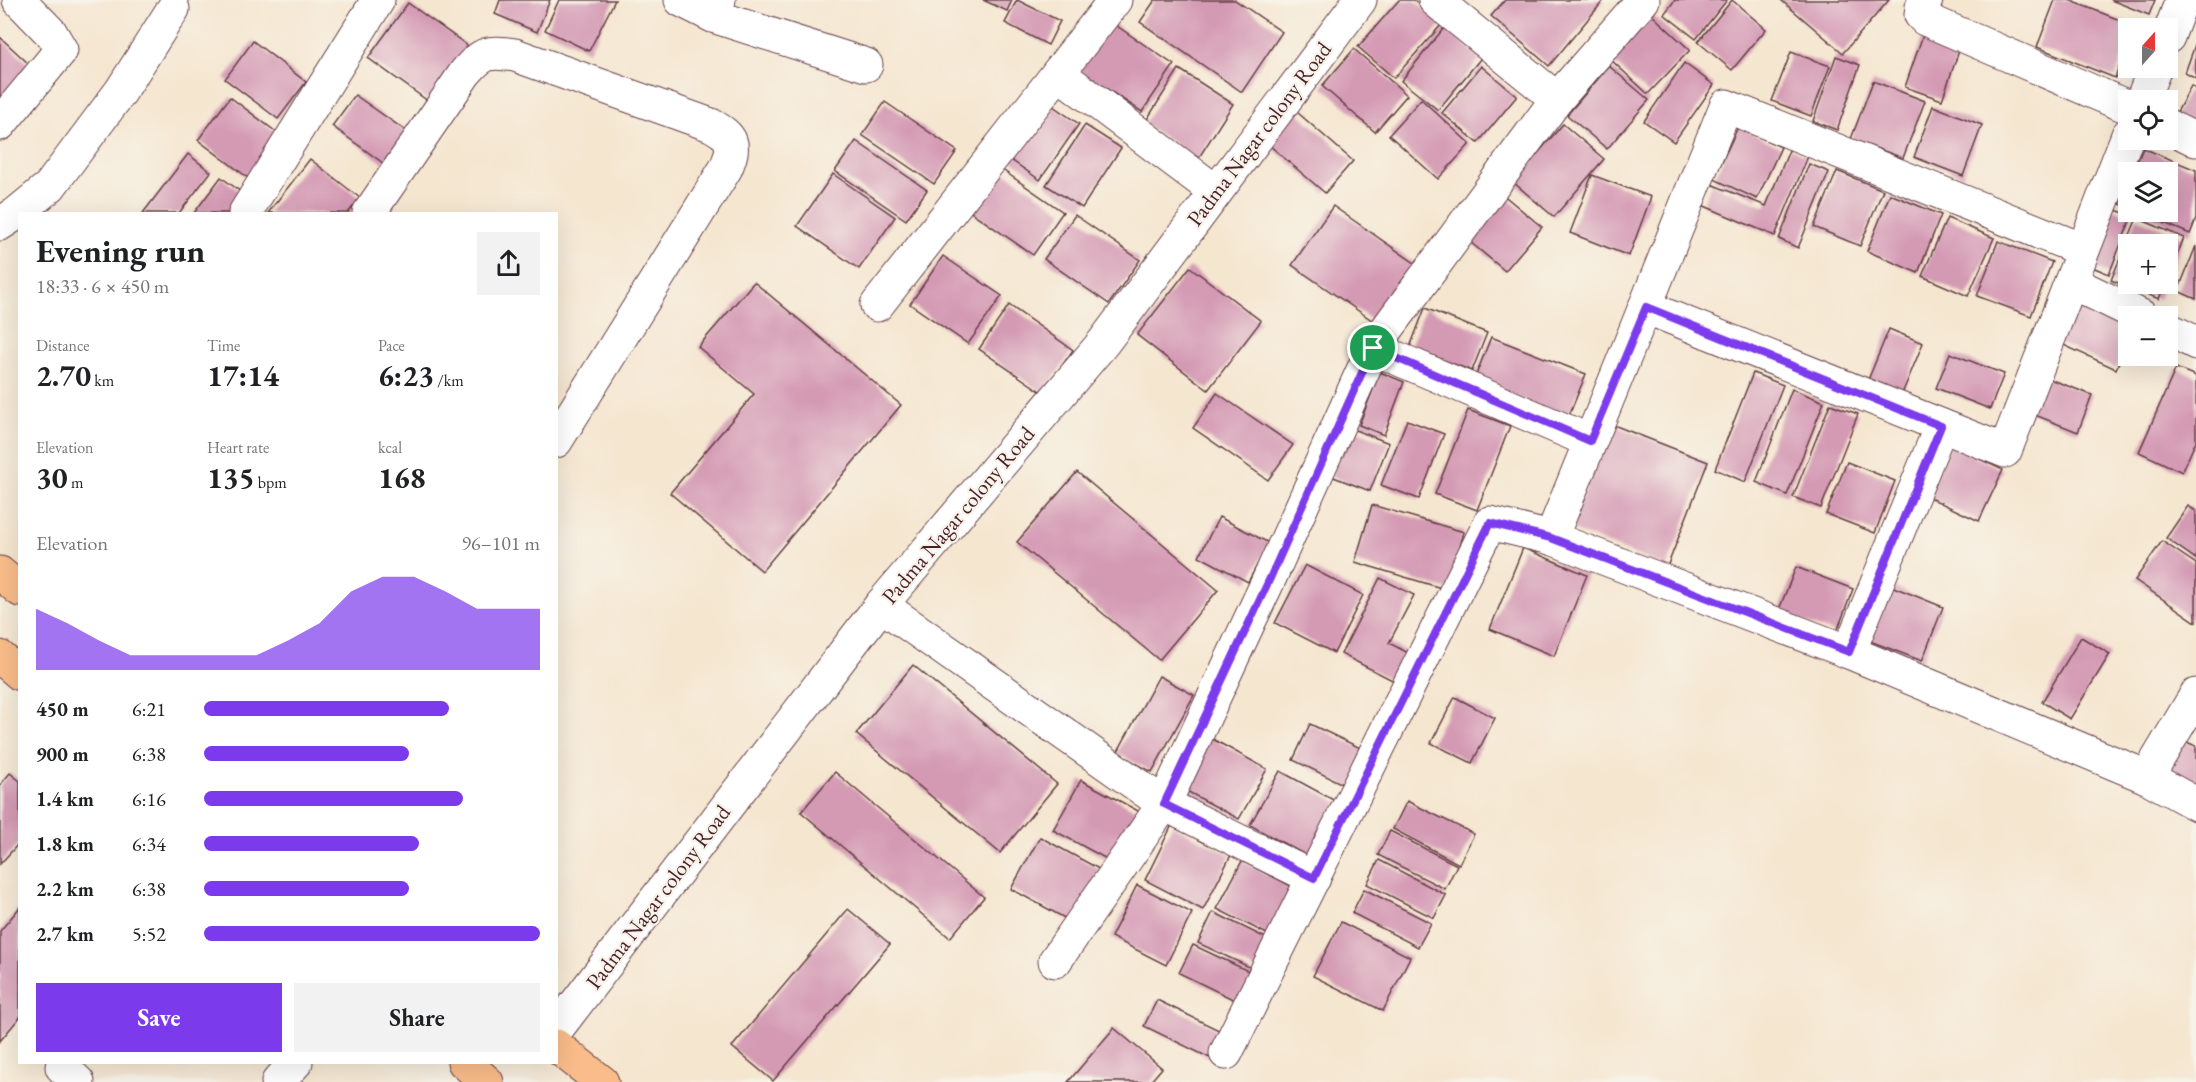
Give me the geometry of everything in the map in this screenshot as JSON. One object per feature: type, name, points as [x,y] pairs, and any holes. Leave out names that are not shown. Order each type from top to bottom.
[{"type":"highway","points":[[0,657],[18,672]]},
{"type":"highway","points":[[558,1048],[602,1082]]},
{"type":"highway","points":[[466,1064],[487,1082]]},
{"type":"street","points":[[0,124],[61,50],[51,33],[20,0]]},
{"type":"street","points":[[246,212],[378,0]]},
{"type":"street","points":[[681,0],[716,8],[866,65]]},
{"type":"street","points":[[877,305],[1115,0]]},
{"type":"street","name":"Padma Nagar colony Road","points":[[558,1027],[881,605],[1103,343],[1360,0]]},
{"type":"street","points":[[1435,0],[1557,99]]},
{"type":"street","points":[[1055,961],[1164,804],[1271,576],[1373,348],[1557,99],[1643,0]]},
{"type":"street","points":[[1926,0],[1921,15],[1926,19],[2118,103]]},
{"type":"street","points":[[2175,18],[2182,0]]},
{"type":"street","points":[[18,212],[50,186],[121,91],[173,9]]},
{"type":"street","points":[[370,212],[465,73],[475,61],[487,53],[515,55],[711,125],[727,133],[732,143],[732,154],[726,168],[558,437]]},
{"type":"street","points":[[1058,73],[1215,192]]},
{"type":"street","points":[[1551,538],[1726,106],[2083,250]]},
{"type":"street","points":[[2178,131],[2196,140]]},
{"type":"street","points":[[1646,307],[2005,451],[2122,150]]},
{"type":"street","points":[[0,224],[18,212]]},
{"type":"street","points":[[2071,282],[2120,306]]},
{"type":"street","points":[[2178,334],[2196,343]]},
{"type":"street","points":[[1373,348],[1590,441]]},
{"type":"street","points":[[1849,652],[1941,426]]},
{"type":"street","points":[[1226,1053],[1490,523],[1551,538],[1849,652],[2147,777],[2196,804]]},
{"type":"street","points":[[881,605],[1164,804],[1314,878]]},
{"type":"street","points":[[2147,777],[2196,694]]},
{"type":"street","points":[[278,1082],[294,1064]]},
{"type":"building","points":[[500,0],[550,0],[537,32],[495,14]]},
{"type":"building","points":[[559,0],[615,0],[589,51],[545,30]]},
{"type":"building","points":[[983,0],[1012,0],[1007,11]]},
{"type":"building","points":[[1017,0],[1060,21],[1048,45],[1005,23]]},
{"type":"building","points":[[1155,0],[1235,0],[1282,32],[1242,92],[1140,22]]},
{"type":"building","points":[[1399,0],[1414,0],[1442,24],[1394,78],[1358,47]]},
{"type":"building","points":[[1505,0],[1604,0],[1549,66],[1491,16]]},
{"type":"building","points":[[1675,0],[1727,0],[1696,39],[1664,14]]},
{"type":"building","points":[[1732,0],[1766,29],[1732,70],[1698,42]]},
{"type":"building","points":[[1781,0],[1889,0],[1843,53]]},
{"type":"building","points":[[2055,0],[2069,0],[2118,19],[2118,70],[2115,78],[2037,47]]},
{"type":"building","points":[[2111,0],[2155,0],[2149,15]]},
{"type":"building","points":[[408,3],[468,46],[428,101],[368,58]]},
{"type":"building","points":[[1651,14],[1690,50],[1648,94],[1609,58]]},
{"type":"building","points":[[1111,22],[1174,65],[1142,112],[1078,70]]},
{"type":"building","points":[[1444,28],[1481,58],[1438,110],[1401,81]]},
{"type":"building","points":[[1924,32],[1961,45],[1942,100],[1905,87]]},
{"type":"building","points":[[0,37],[32,67],[0,103]]},
{"type":"building","points":[[253,41],[306,82],[278,119],[225,79]]},
{"type":"building","points":[[2196,42],[2196,79],[2185,73]]},
{"type":"building","points":[[1354,49],[1407,95],[1375,132],[1322,86]]},
{"type":"building","points":[[1791,52],[1830,66],[1811,116],[1772,101]]},
{"type":"building","points":[[1836,56],[1860,65],[1837,130],[1813,121]]},
{"type":"building","points":[[1684,63],[1714,85],[1674,142],[1644,121]]},
{"type":"building","points":[[1481,66],[1517,96],[1478,143],[1442,113]]},
{"type":"building","points":[[1609,66],[1649,100],[1607,149],[1567,115]]},
{"type":"building","points":[[1179,69],[1233,104],[1198,159],[1144,124]]},
{"type":"building","points":[[1873,81],[1925,101],[1903,158],[1851,139]]},
{"type":"building","points":[[2191,86],[2196,89],[2196,124],[2178,115],[2178,110]]},
{"type":"building","points":[[355,95],[406,131],[383,163],[332,126]]},
{"type":"building","points":[[230,97],[284,138],[251,180],[198,140]]},
{"type":"building","points":[[1421,99],[1470,144],[1438,179],[1389,135]]},
{"type":"building","points":[[885,102],[957,151],[934,184],[862,135]]},
{"type":"building","points":[[1050,104],[1079,124],[1040,180],[1011,160]]},
{"type":"building","points":[[1933,106],[1982,125],[1963,176],[1914,157]]},
{"type":"building","points":[[1297,112],[1353,161],[1325,193],[1269,145]]},
{"type":"building","points":[[1563,124],[1604,159],[1554,217],[1513,182]]},
{"type":"building","points":[[1085,125],[1121,148],[1082,208],[1046,185]]},
{"type":"building","points":[[1738,127],[1781,147],[1757,199],[1714,179]]},
{"type":"building","points":[[856,141],[927,190],[906,220],[835,171]]},
{"type":"building","points":[[1790,148],[1808,156],[1775,236],[1702,205],[1711,184],[1766,206]]},
{"type":"building","points":[[2142,150],[2148,150],[2177,162],[2137,162]]},
{"type":"building","points":[[188,154],[211,172],[180,212],[144,212]]},
{"type":"building","points":[[310,159],[360,198],[349,212],[269,212]]},
{"type":"building","points":[[2178,163],[2196,170],[2196,219],[2190,234],[2162,222],[2178,222]]},
{"type":"building","points":[[1809,164],[1829,172],[1798,248],[1779,239]]},
{"type":"building","points":[[1001,169],[1063,212],[1033,255],[971,212]]},
{"type":"building","points":[[1837,171],[1883,190],[1860,246],[1814,227]]},
{"type":"building","points":[[833,174],[895,217],[859,269],[797,226]]},
{"type":"building","points":[[1592,175],[1651,197],[1629,256],[1570,233]]},
{"type":"building","points":[[221,177],[249,198],[239,212],[195,212]]},
{"type":"building","points":[[1501,193],[1542,227],[1505,271],[1464,237]]},
{"type":"building","points":[[1890,194],[1941,215],[1918,273],[1867,251]]},
{"type":"building","points":[[1333,206],[1419,266],[1379,325],[1292,265]]},
{"type":"building","points":[[2113,209],[2118,211],[2118,222],[2130,222],[2125,234],[2118,234],[2118,251],[2109,274],[2090,266]]},
{"type":"building","points":[[1075,215],[1140,260],[1109,304],[1044,259]]},
{"type":"building","points":[[1947,218],[1994,238],[1968,296],[1922,276]]},
{"type":"building","points":[[2135,222],[2146,222],[2175,234],[2130,234]]},
{"type":"building","points":[[2178,235],[2184,238],[2178,253]]},
{"type":"building","points":[[1998,241],[2052,262],[2031,316],[1977,296]]},
{"type":"building","points":[[2196,246],[2196,299],[2178,291]]},
{"type":"building","points":[[943,256],[1002,296],[968,344],[910,304]]},
{"type":"building","points":[[2118,263],[2118,283],[2111,280]]},
{"type":"building","points":[[1190,267],[1261,321],[1208,390],[1137,335]]},
{"type":"building","points":[[754,282],[901,405],[762,571],[670,493],[754,394],[698,347]]},
{"type":"building","points":[[2146,294],[2161,294],[2159,299]]},
{"type":"building","points":[[2079,300],[2118,318],[2118,364],[2116,369],[2059,343]]},
{"type":"building","points":[[1009,305],[1073,350],[1043,393],[979,349]]},
{"type":"building","points":[[1425,308],[1487,333],[1472,371],[1410,347]]},
{"type":"building","points":[[1889,329],[1923,343],[1902,394],[1868,380]]},
{"type":"building","points":[[1491,337],[1586,374],[1568,418],[1474,380]]},
{"type":"building","points":[[1950,353],[2004,374],[1990,409],[1936,388]]},
{"type":"building","points":[[2176,368],[2196,376],[2196,441],[2182,472],[2139,452]]},
{"type":"building","points":[[1380,372],[1404,382],[1384,435],[1359,425]]},
{"type":"building","points":[[1753,373],[1783,385],[1745,482],[1715,469]]},
{"type":"building","points":[[2044,377],[2092,395],[2078,432],[2030,413]]},
{"type":"building","points":[[1792,389],[1824,402],[1787,495],[1756,482]]},
{"type":"building","points":[[1217,393],[1293,445],[1268,480],[1193,428]]},
{"type":"building","points":[[1830,404],[1858,414],[1821,508],[1793,497]]},
{"type":"building","points":[[1468,410],[1510,426],[1477,510],[1435,494]]},
{"type":"building","points":[[1407,420],[1444,434],[1419,499],[1381,485]]},
{"type":"building","points":[[1611,424],[1708,462],[1667,567],[1570,529]]},
{"type":"building","points":[[1350,428],[1389,443],[1370,491],[1331,476]]},
{"type":"building","points":[[1950,445],[2003,470],[1979,521],[1926,496]]},
{"type":"building","points":[[1847,462],[1895,481],[1875,533],[1826,514]]},
{"type":"building","points":[[1077,472],[1218,590],[1159,660],[1017,542]]},
{"type":"building","points":[[1372,505],[1464,532],[1448,590],[1355,562]]},
{"type":"building","points":[[2188,506],[2196,511],[2196,559],[2166,538]]},
{"type":"building","points":[[1219,517],[1269,543],[1248,582],[1199,556]]},
{"type":"building","points":[[2162,541],[2196,564],[2196,622],[2135,580]]},
{"type":"building","points":[[1523,548],[1587,575],[1554,656],[1490,629]]},
{"type":"building","points":[[1305,565],[1363,595],[1334,653],[1275,623]]},
{"type":"building","points":[[1796,567],[1853,589],[1836,634],[1778,612]]},
{"type":"building","points":[[1380,578],[1414,595],[1389,643],[1418,658],[1404,686],[1341,654]]},
{"type":"building","points":[[1891,586],[1943,607],[1922,661],[1870,641]]},
{"type":"building","points":[[2081,637],[2110,654],[2070,719],[2042,702]]},
{"type":"building","points":[[913,665],[1057,784],[1000,853],[856,734]]},
{"type":"building","points":[[1159,676],[1194,695],[1152,772],[1117,753]]},
{"type":"building","points":[[1455,697],[1495,718],[1472,763],[1431,743]]},
{"type":"building","points":[[1310,724],[1373,754],[1355,790],[1293,760]]},
{"type":"building","points":[[1207,736],[1267,769],[1239,819],[1179,787]]},
{"type":"building","points":[[2184,741],[2196,746],[2196,792],[2166,778]]},
{"type":"building","points":[[1280,771],[1339,803],[1309,857],[1250,825]]},
{"type":"building","points":[[835,772],[984,897],[950,938],[801,812]]},
{"type":"building","points":[[10,773],[18,779],[18,844],[0,864],[0,785]]},
{"type":"building","points":[[1081,780],[1142,813],[1114,863],[1053,830]]},
{"type":"building","points":[[1407,801],[1474,834],[1459,864],[1393,829]]},
{"type":"building","points":[[1172,825],[1231,855],[1203,910],[1145,880]]},
{"type":"building","points":[[1390,831],[1457,865],[1445,889],[1378,855]]},
{"type":"building","points":[[1040,837],[1101,870],[1072,922],[1011,889]]},
{"type":"building","points":[[1379,860],[1446,895],[1434,918],[1367,884]]},
{"type":"building","points":[[1242,861],[1301,891],[1277,939],[1217,909]]},
{"type":"building","points":[[1137,885],[1192,913],[1166,965],[1111,937]]},
{"type":"building","points":[[1364,889],[1431,923],[1418,947],[1352,913]]},
{"type":"building","points":[[18,909],[18,1019],[0,1041],[0,931]]},
{"type":"building","points":[[848,909],[890,944],[773,1081],[732,1047]]},
{"type":"building","points":[[1213,912],[1276,943],[1262,973],[1198,943]]},
{"type":"building","points":[[1341,922],[1410,957],[1383,1011],[1313,976]]},
{"type":"building","points":[[1193,945],[1261,977],[1247,1006],[1179,973]]},
{"type":"building","points":[[1157,1000],[1227,1034],[1214,1060],[1144,1026]]},
{"type":"building","points":[[1114,1028],[1162,1068],[1150,1082],[1068,1082]]},
{"type":"route","points":[[1646,307],[1941,426],[1849,652],[1551,538],[1490,523],[1314,878],[1164,804],[1271,576],[1373,348],[1590,441],[1646,307]]}]
